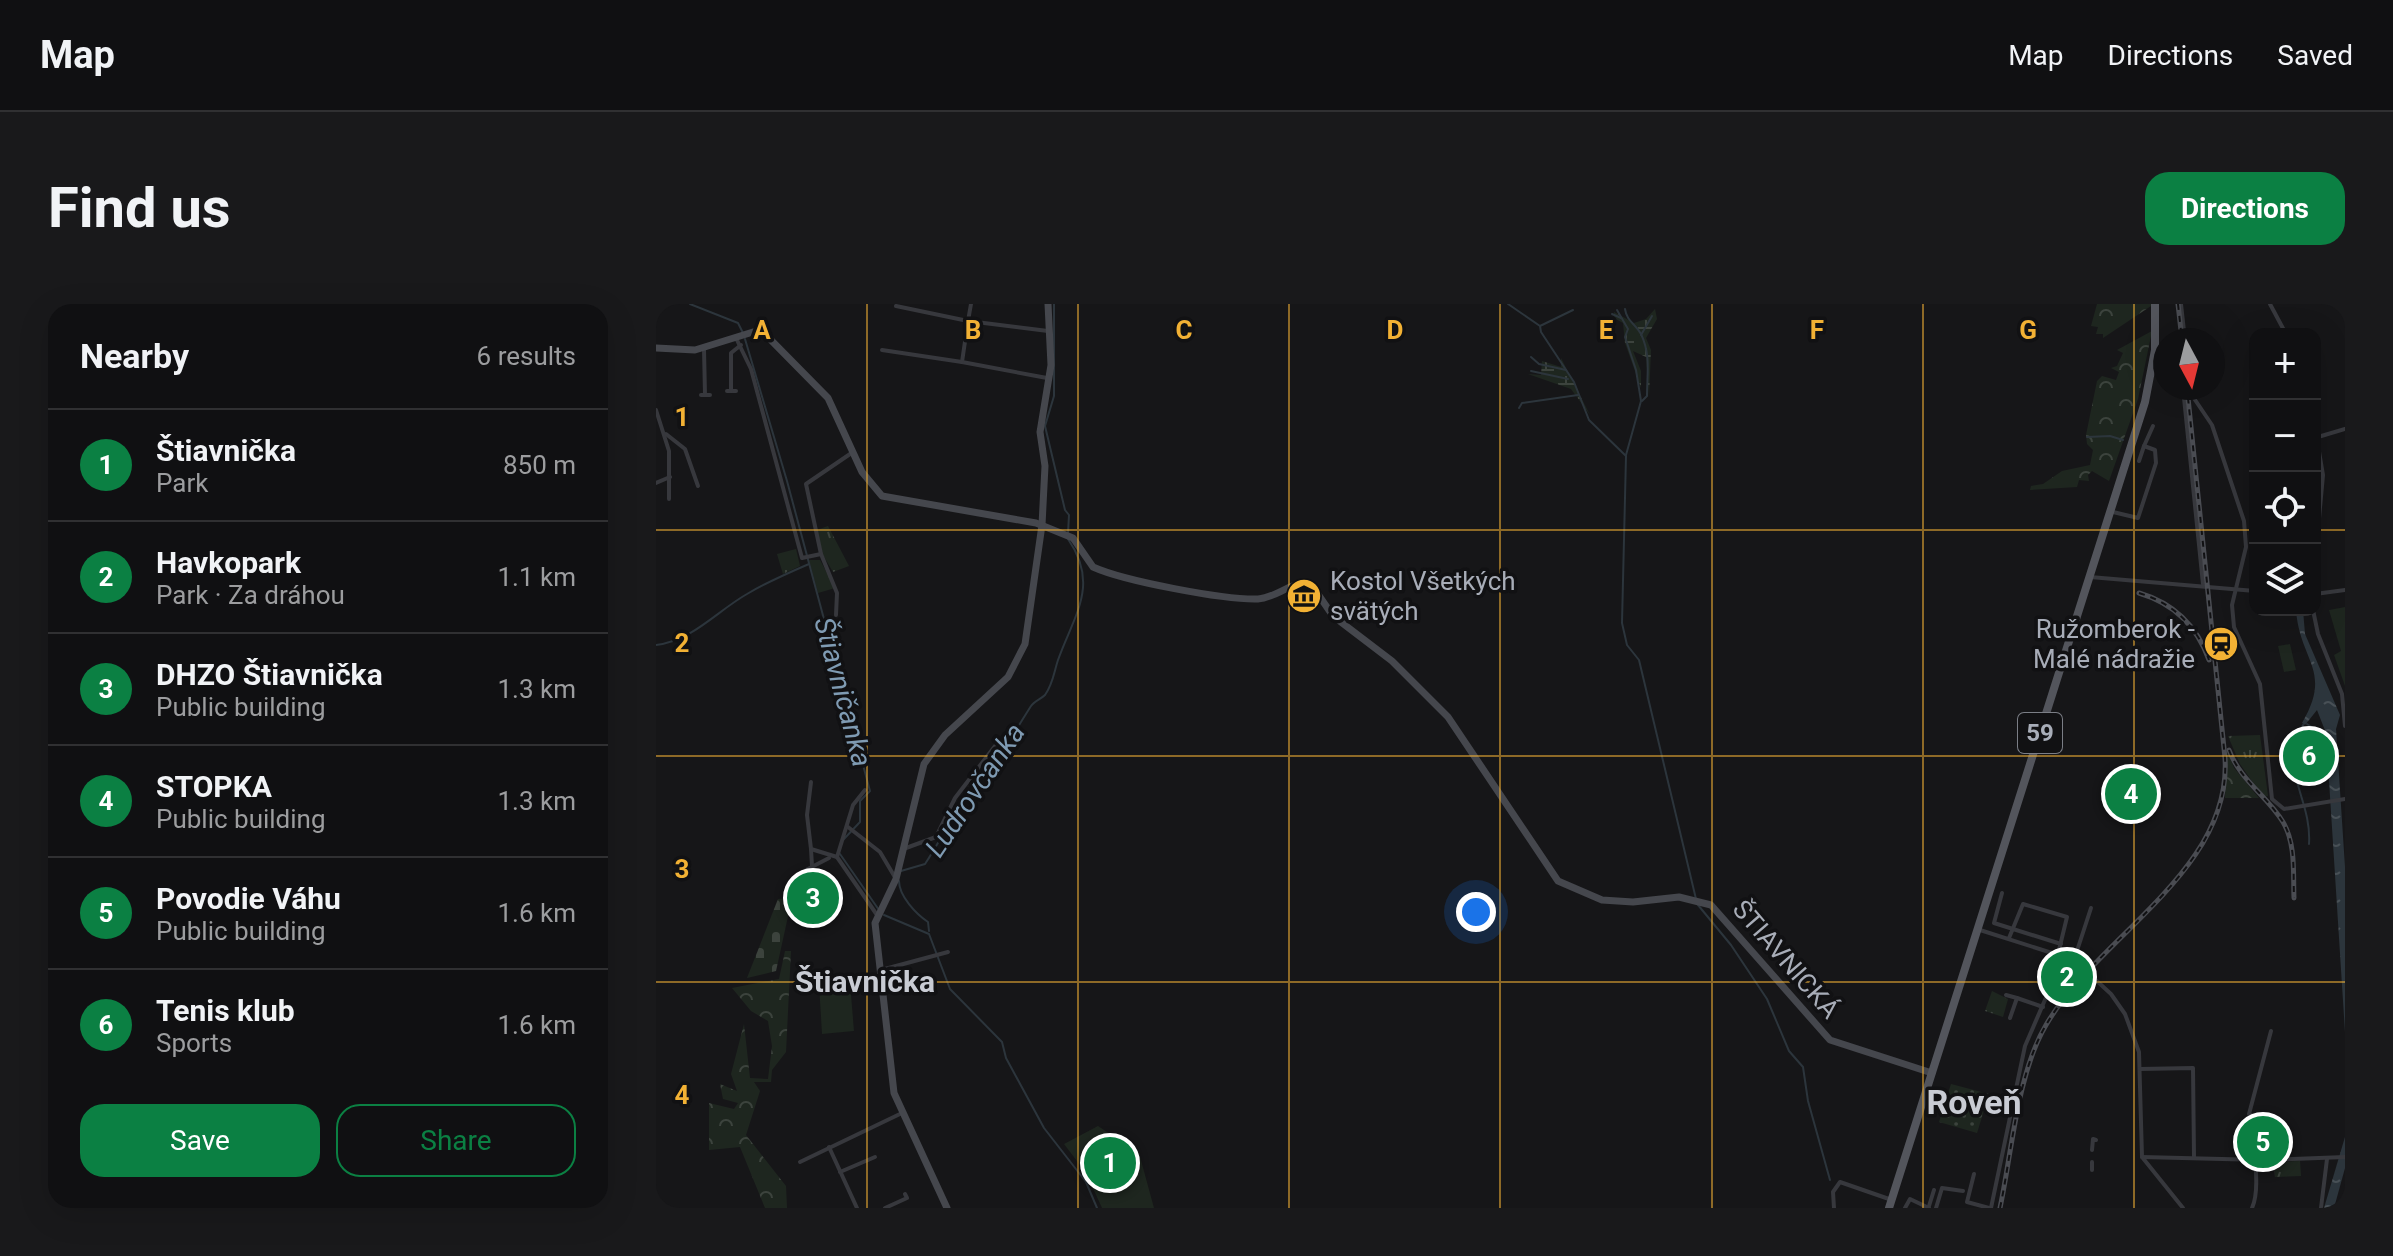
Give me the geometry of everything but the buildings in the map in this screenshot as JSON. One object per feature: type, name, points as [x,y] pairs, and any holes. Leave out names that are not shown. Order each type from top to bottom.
[{"type":"main road","name":"59","points":[[2155,304],[2155,328]]},
{"type":"main road","name":"59","points":[[1890,1204],[2145,402],[2153,366]]},
{"type":"street","points":[[962,362],[971,304]]},
{"type":"street","points":[[947,1208],[894,1093],[878,970],[878,912],[896,879],[918,780],[932,750],[1008,677],[1019,660],[1028,627],[1042,525],[1045,466],[1040,432],[1049,378],[1048,304]]},
{"type":"street","points":[[2181,304],[2184,328]]},
{"type":"street","points":[[2270,304],[2283,328]]},
{"type":"street","points":[[896,306],[968,321],[1050,331]]},
{"type":"street","points":[[656,348],[678,351],[704,349],[756,332],[768,335],[823,392],[870,483],[887,499],[935,503],[1042,525]]},
{"type":"street","points":[[731,391],[731,353],[741,338]]},
{"type":"street","points":[[741,338],[806,558],[821,554]]},
{"type":"street","points":[[704,349],[705,395]]},
{"type":"street","points":[[882,350],[1049,378]]},
{"type":"street","points":[[2188,400],[2203,584]]},
{"type":"street","points":[[2195,400],[2212,425],[2244,521],[2245,552],[2232,605],[2234,627],[2260,684],[2272,799],[2281,809],[2343,799]]},
{"type":"street","points":[[656,410],[664,433],[670,477],[669,499]]},
{"type":"street","points":[[2139,461],[2153,426]]},
{"type":"street","points":[[2321,436],[2345,429]]},
{"type":"street","points":[[664,433],[685,449],[698,486]]},
{"type":"street","points":[[2110,511],[2138,518],[2157,456],[2155,450],[2144,446]]},
{"type":"street","points":[[836,615],[837,593],[821,554],[805,487],[853,452]]},
{"type":"street","points":[[2317,544],[2323,475],[2321,460]]},
{"type":"street","points":[[656,483],[670,477]]},
{"type":"street","name":"ŠTIAVNICKÁ","points":[[1042,525],[1068,535],[1095,568],[1159,584],[1257,599],[1296,584],[1311,584],[1333,616],[1392,661],[1448,717],[1558,881],[1586,896],[1617,902],[1679,897],[1700,900],[1721,913],[1784,991],[1830,1040],[1932,1073]]},
{"type":"street","points":[[2090,576],[2249,590]]},
{"type":"street","points":[[2321,593],[2345,590]]},
{"type":"street","points":[[2314,616],[2318,634],[2342,694],[2345,726]]},
{"type":"street","points":[[903,848],[936,837],[955,798],[995,746]]},
{"type":"street","points":[[811,782],[807,815],[812,866]]},
{"type":"street","points":[[865,790],[853,805],[853,829],[880,852],[896,879]]},
{"type":"street","points":[[853,829],[840,839],[837,857],[878,912]]},
{"type":"street","points":[[811,849],[830,858]]},
{"type":"street","points":[[809,898],[806,870],[837,857]]},
{"type":"street","points":[[2002,893],[1994,923],[2061,944]]},
{"type":"street","points":[[2009,939],[2023,904],[2067,917],[2058,954]]},
{"type":"street","points":[[2074,960],[2091,908]]},
{"type":"street","points":[[1978,929],[2074,960],[2094,975],[2125,1014],[2138,1049],[2142,1157],[2183,1208]]},
{"type":"street","points":[[878,970],[948,952]]},
{"type":"street","points":[[1974,1174],[1967,1202],[1990,1208],[2022,1055],[2064,956]]},
{"type":"street","points":[[2006,995],[2043,1007]]},
{"type":"street","points":[[2010,1018],[2017,998]]},
{"type":"street","points":[[2252,1208],[2256,1185],[2252,1159],[2253,1116],[2249,1114],[2271,1031]]},
{"type":"street","points":[[2140,1069],[2193,1068],[2194,1157]]},
{"type":"street","points":[[800,1162],[902,1113]]},
{"type":"street","points":[[2092,1150],[2093,1139],[2096,1140]]},
{"type":"street","points":[[829,1147],[856,1206],[848,1208]]},
{"type":"street","points":[[840,1172],[875,1157]]},
{"type":"street","points":[[2142,1157],[2345,1157]]},
{"type":"street","points":[[2321,1208],[2327,1158]]},
{"type":"street","points":[[2092,1162],[2092,1170]]},
{"type":"street","points":[[1834,1208],[1833,1192],[1840,1182],[1890,1204]]},
{"type":"street","points":[[1936,1208],[1942,1188],[1963,1191]]},
{"type":"street","points":[[1905,1208],[1910,1199],[1929,1207],[1934,1190]]},
{"type":"street","points":[[885,1208],[907,1198],[905,1194]]},
{"type":"green space","points":[[2097,304],[2151,306],[2103,338],[2103,334],[2096,334],[2098,327],[2091,326]]},
{"type":"green space","points":[[1655,309],[1657,319],[1646,338],[1651,350],[1649,397],[1646,357],[1633,351],[1641,371],[1641,388],[1625,343],[1623,323],[1614,318],[1614,312],[1634,323],[1646,319]]},
{"type":"green space","points":[[2152,331],[2138,399],[2109,481],[2092,471],[2088,475],[2089,481],[2079,480],[2077,487],[2030,490],[2031,486],[2043,484],[2062,471],[2090,465],[2093,450],[2087,444],[2086,435],[2097,381],[2102,376],[2116,380],[2119,372],[2111,368],[2117,366],[2123,353],[2117,350]]},
{"type":"green space","points":[[1561,358],[1590,415],[1571,389],[1528,374],[1541,375],[1542,361],[1561,367]]},
{"type":"green space","points":[[828,526],[849,566],[833,572],[823,555],[817,530]]},
{"type":"green space","points":[[796,549],[800,566],[783,574],[777,554]]},
{"type":"green space","points":[[809,560],[820,560],[835,588],[818,593]]},
{"type":"green space","points":[[2345,607],[2345,686],[2334,655],[2341,651],[2329,610]]},
{"type":"green space","points":[[2290,644],[2296,670],[2284,672],[2278,646]]},
{"type":"green space","points":[[2260,735],[2268,796],[2263,797],[2240,764],[2228,736]]},
{"type":"green space","points":[[2316,737],[2319,765],[2300,769],[2298,743]]},
{"type":"green space","points":[[2227,750],[2234,768],[2259,798],[2225,798]]},
{"type":"green space","points":[[792,898],[776,971],[747,978],[778,899]]},
{"type":"green space","points":[[785,951],[791,951],[786,1052],[772,1070],[771,1082],[754,1082],[760,1091],[746,1135],[786,1186],[787,1208],[765,1208],[740,1147],[709,1150],[709,1103],[734,1109],[738,1103],[723,1099],[720,1084],[737,1091],[731,1074],[744,1024],[750,1078],[768,1079],[772,1046],[768,1021],[751,1011],[732,988],[779,979]]},
{"type":"green space","points":[[850,982],[854,1031],[822,1034],[819,984]]},
{"type":"green space","points":[[1992,991],[2008,999],[2003,1017],[1985,1011]]},
{"type":"green space","points":[[1951,1084],[1989,1094],[1977,1133],[1939,1122]]},
{"type":"green space","points":[[1098,1126],[1139,1153],[1154,1208],[1102,1208],[1086,1173],[1064,1144]]},
{"type":"green space","points":[[2300,1161],[2301,1176],[2275,1177],[2274,1162]]},
{"type":"water","points":[[2297,616],[2304,616],[2305,634],[2340,715],[2336,729],[2345,867],[2345,1032],[2326,733],[2317,710],[2305,725],[2302,723],[2311,705],[2315,678]]},
{"type":"water","points":[[2345,1137],[2345,1168],[2334,1208],[2324,1208]]},
{"type":"waterway","name":"Štiavničanka","points":[[690,304],[738,323],[743,333]]},
{"type":"waterway","name":"Ludrovčanka","points":[[1054,304],[1054,396],[1045,426],[1065,510],[1069,515],[1068,533]]},
{"type":"waterway","points":[[1508,304],[1540,326]]},
{"type":"waterway","points":[[1625,309],[1641,334],[1646,349],[1647,396],[1642,401]]},
{"type":"waterway","points":[[1573,310],[1540,326],[1541,332],[1574,382],[1589,420],[1626,456],[1622,623],[1627,645],[1639,660],[1696,899]]},
{"type":"waterway","points":[[1617,310],[1628,329],[1625,337],[1636,370],[1641,401],[1626,455]]},
{"type":"waterway","points":[[1612,314],[1621,318]]},
{"type":"waterway","points":[[1641,335],[1652,316]]},
{"type":"waterway","name":"Štiavničanka","points":[[745,339],[787,481],[870,791],[860,801],[860,822],[843,840]]},
{"type":"waterway","points":[[1531,357],[1539,364],[1566,370]]},
{"type":"waterway","points":[[1531,371],[1568,379]]},
{"type":"waterway","points":[[1519,408],[1522,403],[1578,395]]},
{"type":"waterway","points":[[2087,437],[2110,436],[2123,440]]},
{"type":"waterway","name":"Ludrovčanka","points":[[901,871],[925,864],[957,810],[975,786],[999,765],[1031,706],[1050,687],[1077,614],[1083,586],[1082,571],[1068,539]]},
{"type":"waterway","points":[[656,645],[681,638],[755,590],[809,564]]},
{"type":"waterway","points":[[2307,724],[2326,736]]},
{"type":"waterway","points":[[2303,725],[2296,741],[2294,757],[2309,828],[2309,844]]},
{"type":"waterway","name":"Štiavničanka","points":[[840,854],[879,910]]},
{"type":"waterway","name":"Ludrovčanka","points":[[899,881],[905,898],[928,922],[929,931]]},
{"type":"waterway","points":[[1698,905],[1731,945],[1767,999],[1789,1051],[1803,1067],[1808,1101],[1830,1180]]},
{"type":"waterway","name":"Štiavničanka","points":[[884,915],[929,934],[950,989],[1002,1042],[1006,1058],[1044,1128],[1086,1182],[1097,1208]]},
{"type":"railway","points":[[2178,304],[2181,328]]},
{"type":"railway","points":[[2000,1208],[2028,1066],[2046,1025],[2069,993],[2185,869],[2207,835],[2221,798],[2225,758],[2188,400]]},
{"type":"railway","points":[[2139,593],[2163,603],[2191,626],[2209,660]]},
{"type":"railway","points":[[2229,750],[2240,770],[2277,813],[2287,831],[2293,859],[2294,898]]},
{"type":"place","name":"Kostol Všetkých svätých","points":[[1304,596]]},
{"type":"place","name":"Ružomberok - Malé nádražie","points":[[2221,644]]},
{"type":"place","name":"Tenis klub","points":[[2309,756]]},
{"type":"place","name":"STOPKA","points":[[2131,794]]},
{"type":"place","name":"DHZO Štiavnička","points":[[813,898]]},
{"type":"place","name":"Havkopark","points":[[2067,977]]},
{"type":"place","name":"Povodie Váhu","points":[[2263,1142]]},
{"type":"place","name":"Štiavnička","points":[[1110,1163]]},
{"type":"district","name":"Štiavnička","points":[[865,981]]},
{"type":"district","name":"Roveň","points":[[1974,1102]]}]
